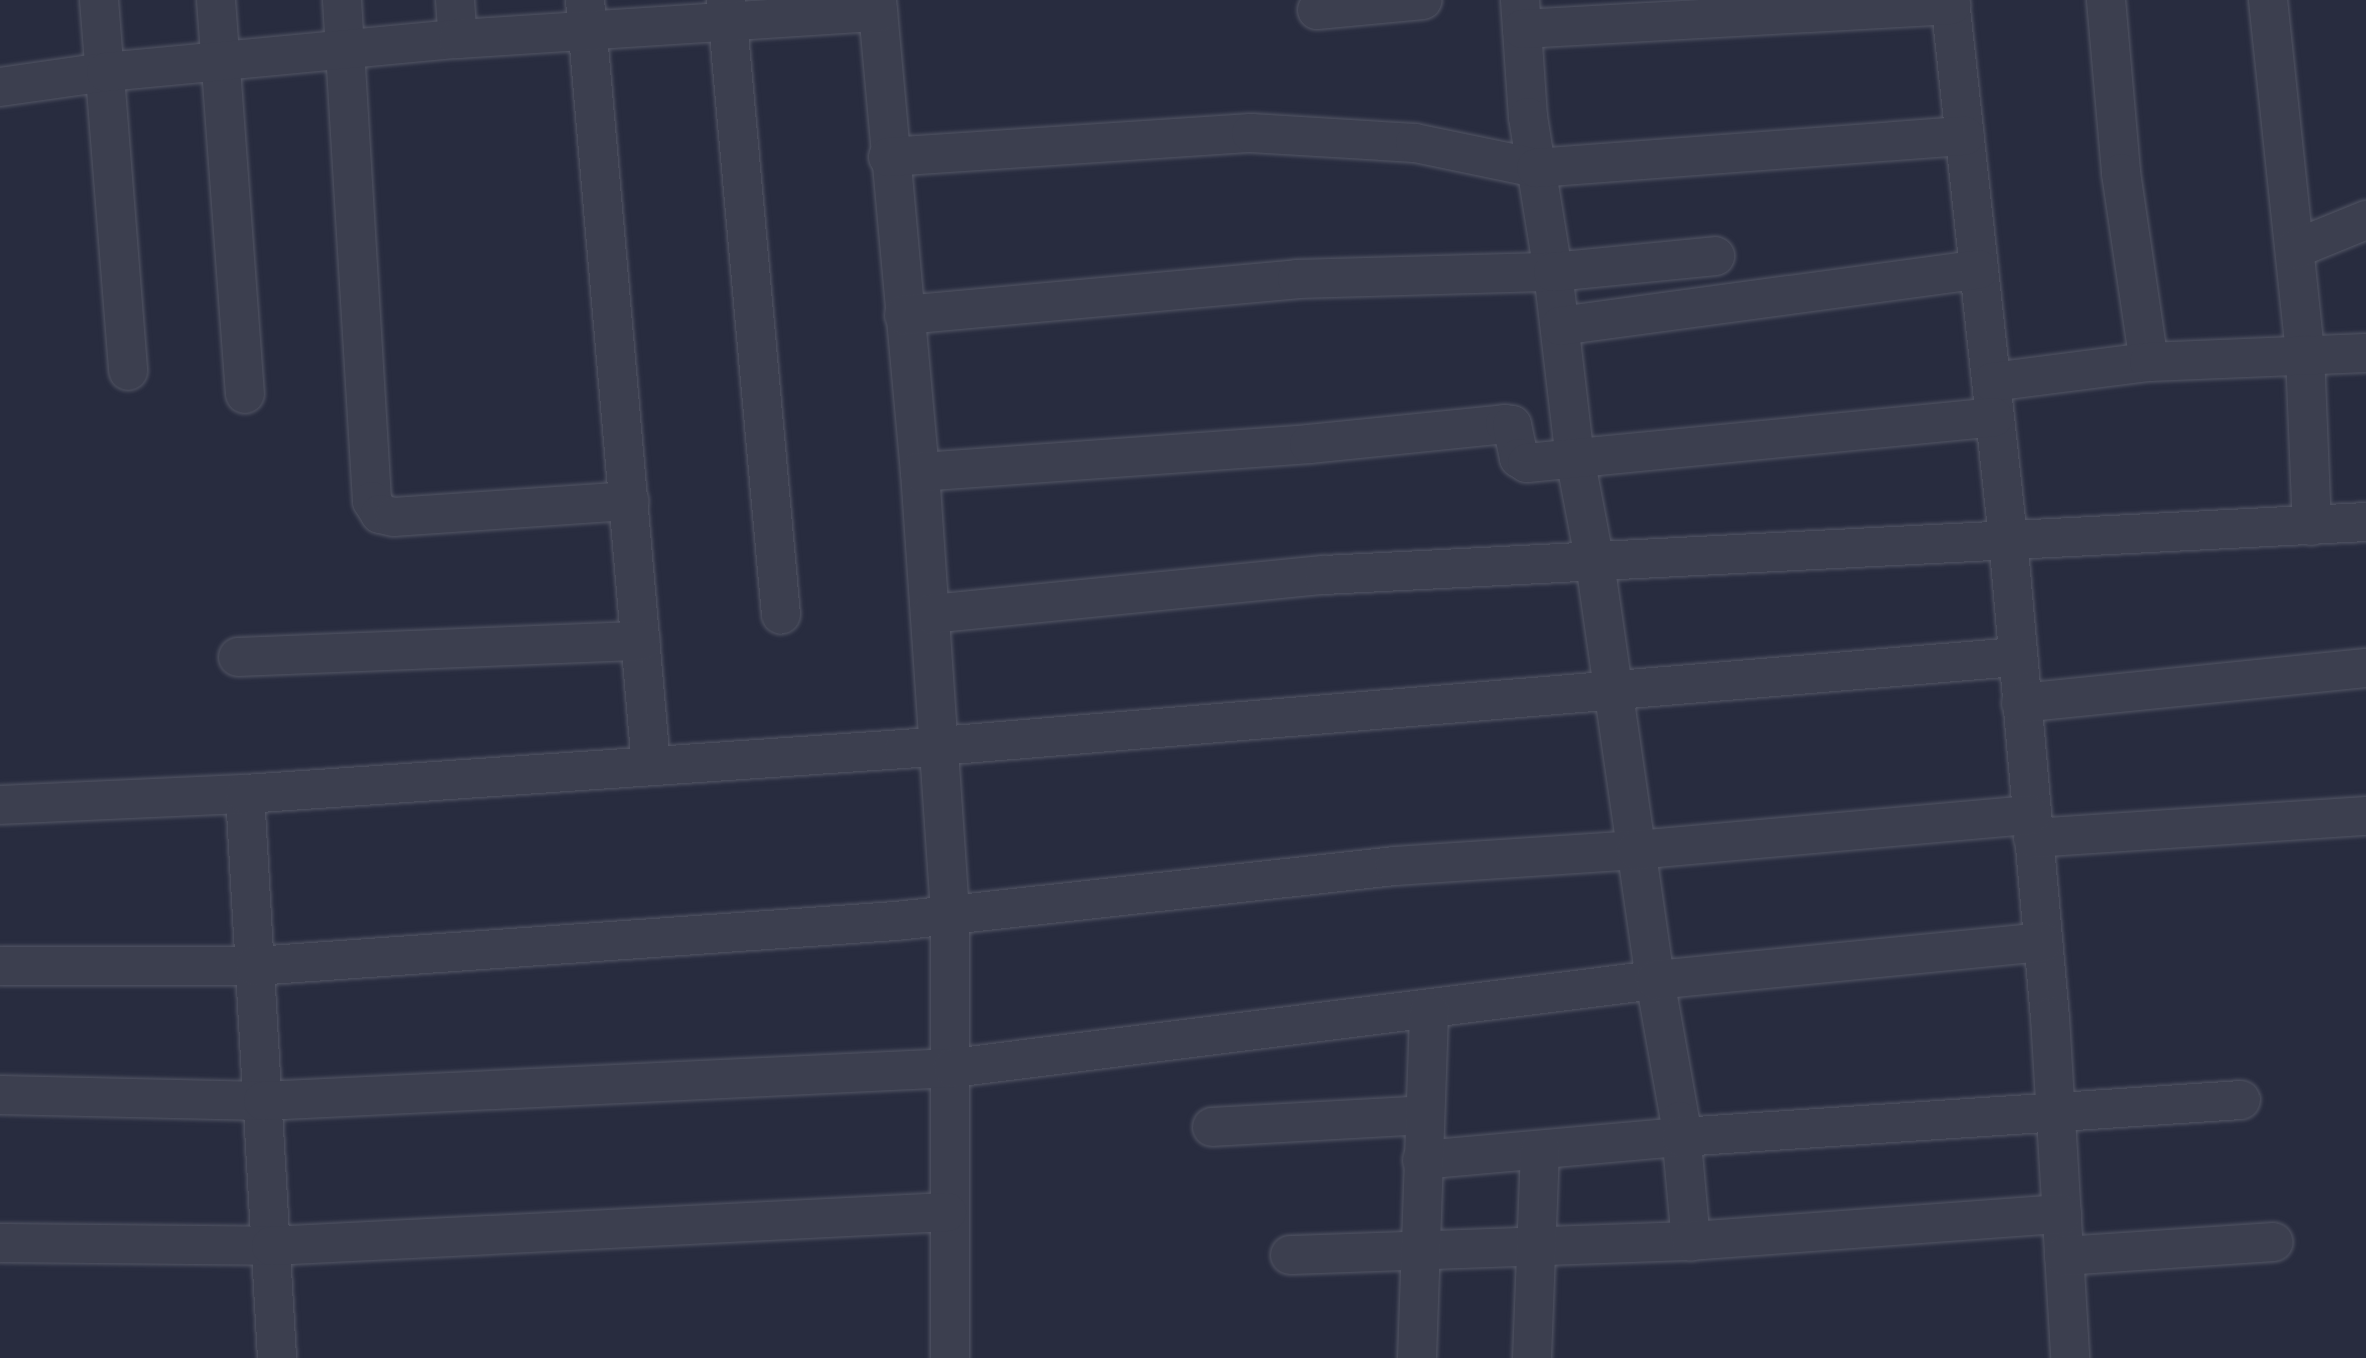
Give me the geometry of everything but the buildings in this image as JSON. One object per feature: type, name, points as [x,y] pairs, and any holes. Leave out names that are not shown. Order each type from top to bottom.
[{"type":"street","points":[[99,0],[128,372]]},
{"type":"street","points":[[216,0],[244,394]]},
{"type":"street","points":[[342,0],[372,501],[380,514],[394,517],[629,501]]},
{"type":"street","points":[[455,0],[458,39]]},
{"type":"street","points":[[1317,10],[1423,0]]},
{"type":"street","points":[[2106,0],[2121,173],[2149,362]]},
{"type":"street","points":[[2268,0],[2305,354],[2312,526]]},
{"type":"street","points":[[1691,1241],[1681,1137],[1654,980],[1595,562],[1575,458],[1553,272],[1536,168],[1521,15],[1950,2],[2008,538],[2043,943],[2070,1358]]},
{"type":"street","points":[[0,87],[106,72],[458,39],[586,17],[878,6],[888,157],[920,472],[950,916],[953,1068],[947,1212],[950,1358]]},
{"type":"street","points":[[727,12],[781,615]]},
{"type":"street","points":[[586,17],[651,765]]},
{"type":"street","points":[[888,157],[1251,133],[1415,143],[1536,168],[1965,136]]},
{"type":"street","points":[[2295,249],[2366,220]]},
{"type":"street","points":[[904,315],[1297,279],[1553,272],[1715,256]]},
{"type":"street","points":[[1560,327],[1979,269]]},
{"type":"street","points":[[920,472],[1309,444],[1505,424],[1515,431],[1522,463],[1993,400],[2149,362],[2305,354],[2366,354]]},
{"type":"street","points":[[931,614],[1324,575],[2008,538],[2366,522]]},
{"type":"street","points":[[238,657],[641,640]]},
{"type":"street","points":[[0,805],[245,794],[940,745],[2017,657]]},
{"type":"street","points":[[2021,703],[2366,668]]},
{"type":"street","points":[[245,794],[277,1358]]},
{"type":"street","points":[[0,967],[255,966],[950,916],[1395,866],[2032,827],[2366,816]]},
{"type":"street","points":[[0,1095],[263,1101],[953,1068],[1429,1011],[1654,980],[2043,943]]},
{"type":"street","points":[[1417,1358],[1429,1011]]},
{"type":"street","points":[[1422,1160],[1681,1137],[2241,1100]]},
{"type":"street","points":[[1212,1127],[1424,1115]]},
{"type":"street","points":[[1532,1358],[1540,1150]]},
{"type":"street","points":[[0,1243],[271,1246],[947,1212]]},
{"type":"street","points":[[1290,1255],[1535,1249],[1691,1241],[2062,1214]]},
{"type":"street","points":[[2064,1256],[2274,1242]]}]
